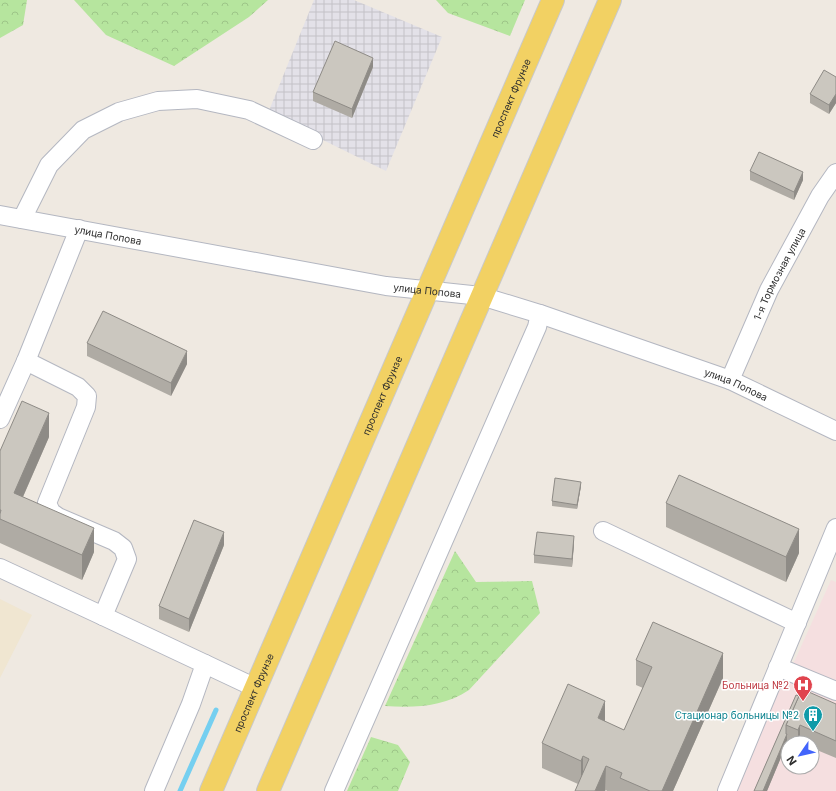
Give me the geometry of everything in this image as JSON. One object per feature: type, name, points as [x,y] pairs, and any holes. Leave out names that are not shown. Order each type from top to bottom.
[{"type":"main road","name":"проспект Фрунзе","points":[[211,791],[553,0]]},
{"type":"main road","points":[[268,791],[610,0]]},
{"type":"street","points":[[22,219],[49,165],[83,130],[119,112],[158,101],[197,99],[249,110],[313,140]]},
{"type":"street","name":"1-я Тормозная улица","points":[[730,380],[769,290],[820,196],[836,173]]},
{"type":"street","name":"улица Попова","points":[[0,215],[386,286],[481,296],[540,314],[730,380],[836,431]]},
{"type":"street","points":[[0,419],[26,361],[79,229]]},
{"type":"street","points":[[334,791],[533,336],[540,314]]},
{"type":"street","points":[[26,361],[78,387],[87,396],[86,407],[48,503],[51,512],[58,517],[114,541],[123,548],[127,559],[103,616]]},
{"type":"street","points":[[726,791],[836,528]]},
{"type":"street","points":[[603,531],[797,623]]},
{"type":"street","points":[[0,568],[256,688]]},
{"type":"street","points":[[154,791],[191,704],[205,664]]},
{"type":"street","points":[[778,667],[836,692]]},
{"type":"shaded area","points":[[314,0],[354,0],[442,37],[386,171],[268,113]]},
{"type":"shaded area","name":"Больница №2","points":[[831,580],[836,582],[836,791],[719,791],[795,660]]},
{"type":"shaded area","points":[[0,599],[32,615],[0,678]]},
{"type":"green space","points":[[0,0],[27,0],[23,25],[0,38]]},
{"type":"green space","points":[[74,0],[268,0],[249,17],[174,66],[106,35]]},
{"type":"green space","points":[[436,0],[525,0],[510,36],[448,13]]},
{"type":"green space","points":[[455,551],[476,582],[532,581],[540,613],[469,690],[459,696],[428,705],[407,707],[385,706]]},
{"type":"green space","points":[[371,737],[398,745],[410,762],[398,791],[347,791]]},
{"type":"building","points":[[335,41],[373,58],[352,109],[313,92]]},
{"type":"building","points":[[824,70],[836,77],[836,94],[829,105],[810,94]]},
{"type":"building","points":[[759,152],[803,172],[794,192],[750,171]]},
{"type":"building","points":[[103,311],[187,351],[171,383],[87,343]]},
{"type":"building","points":[[22,401],[49,413],[14,493],[94,528],[82,555],[0,519],[0,451]]},
{"type":"building","points":[[679,475],[799,529],[786,557],[666,503]]},
{"type":"building","points":[[555,478],[581,482],[577,505],[552,501]]},
{"type":"building","points":[[194,520],[224,532],[189,619],[159,606]]},
{"type":"building","points":[[537,532],[574,536],[572,559],[534,555]]},
{"type":"building","points":[[653,622],[723,653],[662,791],[650,791],[620,778],[622,773],[606,766],[595,791],[575,791],[589,759],[583,756],[581,761],[542,743],[568,684],[605,701],[598,718],[624,730],[652,667],[636,660]]},
{"type":"building","points":[[802,689],[836,704],[836,741],[800,725],[798,730],[786,725]]},
{"type":"building","points":[[796,695],[799,696],[786,725],[787,735],[780,735],[780,751],[763,791],[754,791]]},
{"type":"waterway","points":[[180,791],[216,710]]},
{"type":"place","name":"Больница №2","points":[[803,702]]},
{"type":"place","name":"Стационар больницы №2","points":[[813,732]]}]
